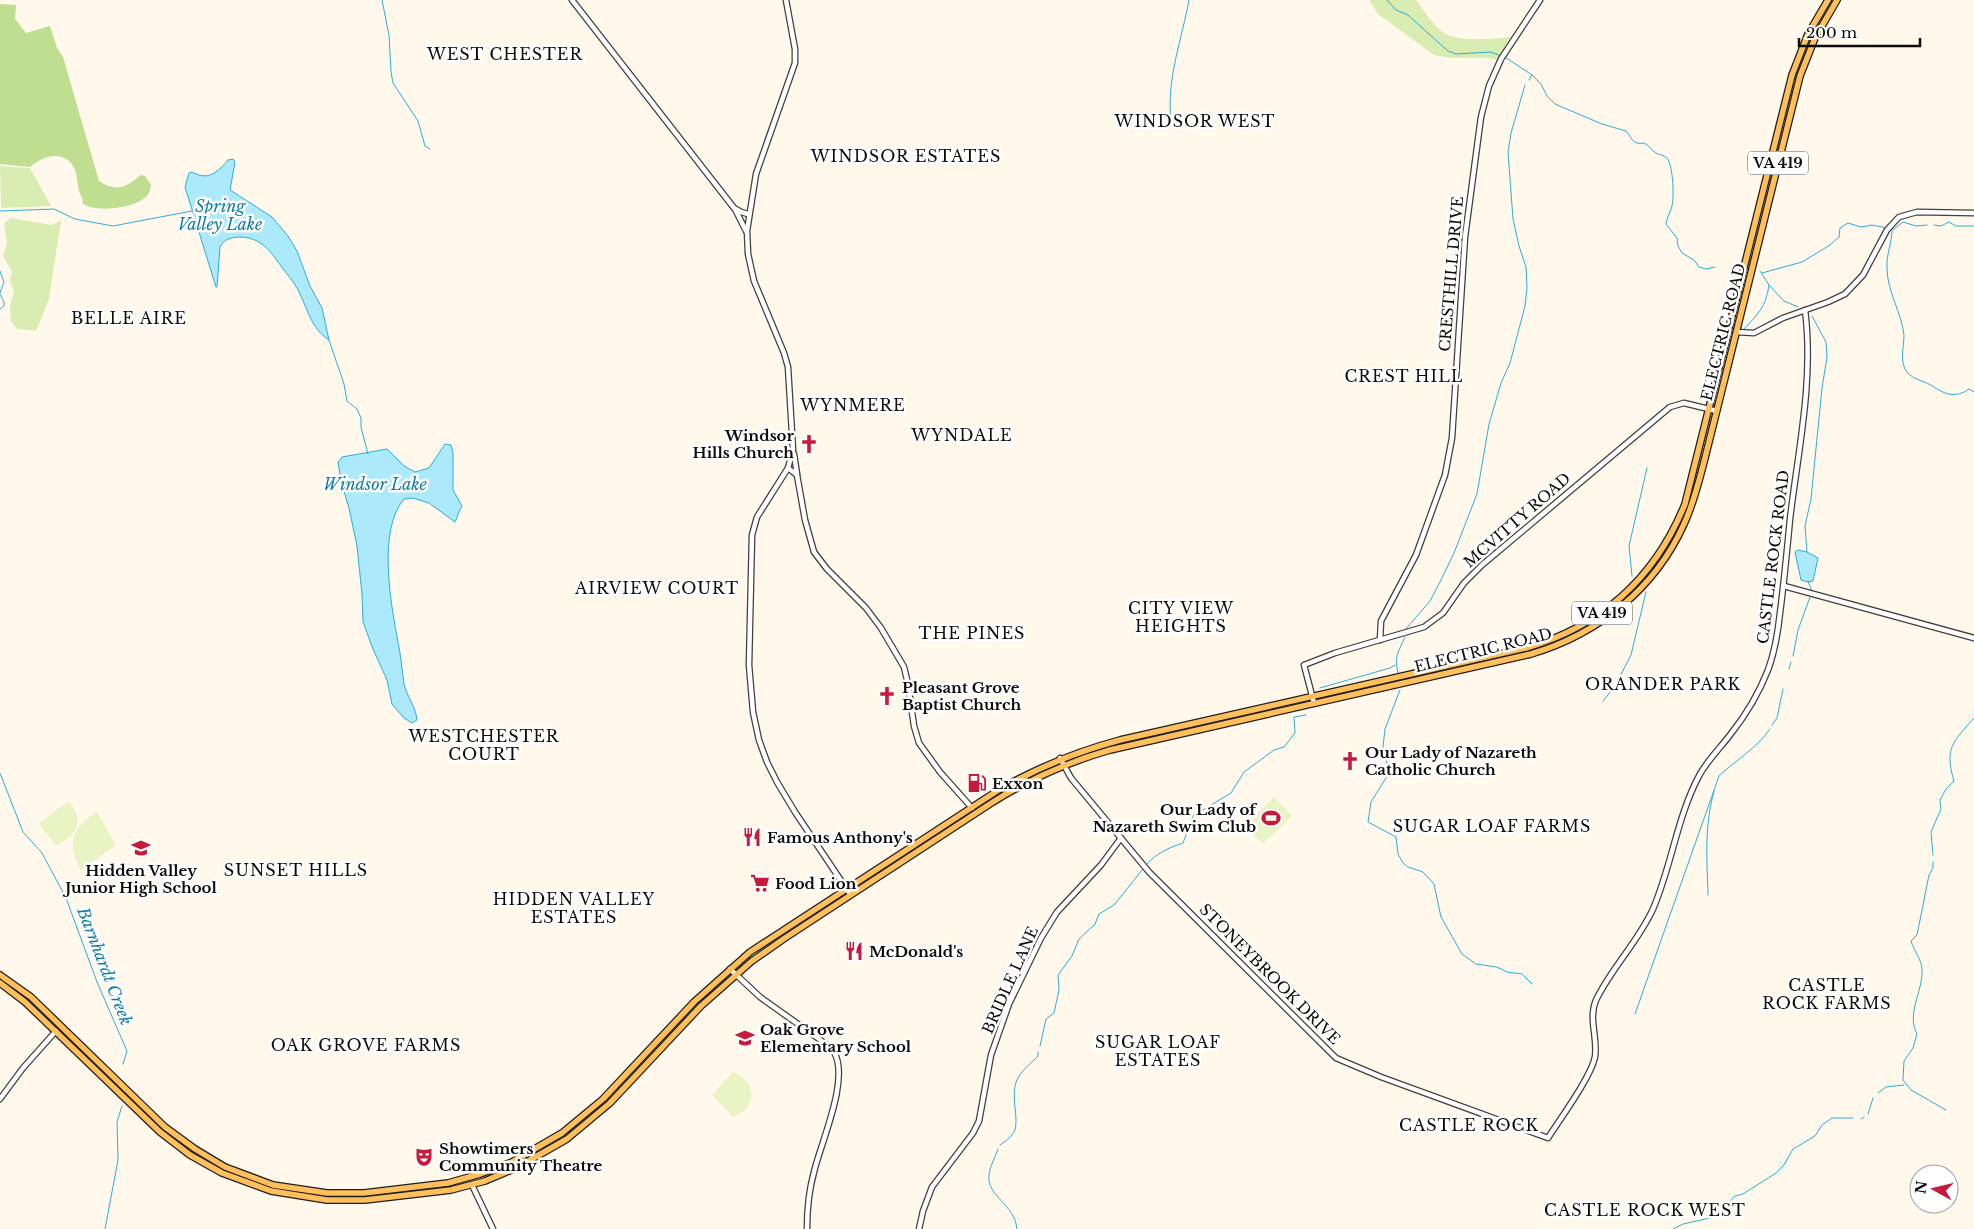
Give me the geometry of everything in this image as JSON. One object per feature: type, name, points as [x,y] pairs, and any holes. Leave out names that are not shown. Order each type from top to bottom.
[{"type":"main road","name":"ELECTRIC ROAD","points":[[972,808],[1000,789],[1060,758],[1120,740],[1541,643],[1573,630],[1606,610],[1628,592],[1647,571],[1672,532],[1688,494],[1792,75],[1808,34],[1828,0]]},
{"type":"main road","name":"ELECTRIC ROAD","points":[[850,894],[1019,786],[1063,765],[1118,748],[1537,652],[1577,637],[1610,616],[1640,590],[1663,562],[1680,535],[1696,495],[1800,76],[1815,38],[1837,0]]},
{"type":"main road","name":"VA 419","points":[[0,975],[28,994],[165,1127],[195,1150],[225,1167],[274,1185],[310,1192],[347,1194],[437,1185],[468,1178],[512,1162],[551,1141],[603,1099],[694,1002],[730,969],[779,932],[972,808]]},
{"type":"main road","name":"VA 419","points":[[0,983],[22,999],[160,1132],[206,1164],[245,1183],[293,1196],[348,1200],[421,1194],[472,1185],[531,1161],[556,1146],[584,1126],[610,1103],[701,1006],[735,975],[777,943],[850,894]]},
{"type":"street","points":[[572,0],[734,208],[746,233]]},
{"type":"street","points":[[786,0],[795,49],[795,63],[760,162],[748,214],[746,233],[754,281],[788,367],[793,450],[804,520],[814,552],[827,569],[861,602],[881,628],[901,660],[908,684],[914,726],[919,743],[940,772],[976,814]]},
{"type":"street","name":"CRESTHILL DRIVE","points":[[1380,640],[1381,621],[1416,555],[1448,464],[1452,438],[1465,237],[1476,146],[1486,97],[1502,57],[1540,0]]},
{"type":"street","points":[[734,208],[748,214]]},
{"type":"street","points":[[1736,332],[1754,333],[1839,297],[1856,284],[1863,275],[1888,228],[1899,216],[1917,212],[1974,212]]},
{"type":"street","name":"CASTLE ROCK ROAD","points":[[1548,1138],[1591,1069],[1595,1048],[1592,1019],[1595,1003],[1609,976],[1641,931],[1652,909],[1667,868],[1680,819],[1693,788],[1706,764],[1745,714],[1764,682],[1775,648],[1784,586],[1806,384],[1807,334],[1805,310]]},
{"type":"street","name":"MCVITTY ROAD","points":[[1312,696],[1304,665],[1335,653],[1417,630],[1438,618],[1464,583],[1482,565],[1670,407],[1684,404],[1717,411]]},
{"type":"street","points":[[793,450],[788,468],[760,511],[752,535],[748,665],[754,712],[761,748],[771,770],[800,819],[850,894]]},
{"type":"street","points":[[788,468],[794,472],[797,478]]},
{"type":"street","points":[[1784,586],[1974,638]]},
{"type":"street","points":[[1312,696],[1314,704]]},
{"type":"street","name":"STONEYBROOK DRIVE","points":[[1060,758],[1063,765],[1149,872],[1336,1058],[1381,1077],[1548,1138]]},
{"type":"street","name":"BRIDLE LANE","points":[[919,1229],[923,1211],[932,1187],[974,1133],[979,1121],[994,1046],[1009,1004],[1041,938],[1057,912],[1097,870],[1121,838]]},
{"type":"street","points":[[730,969],[785,1016],[826,1044],[833,1051],[837,1060],[838,1081],[836,1100],[813,1174],[808,1202],[807,1229]]},
{"type":"street","points":[[0,1099],[22,1068],[56,1032]]},
{"type":"street","points":[[472,1185],[493,1229]]},
{"type":"green space","points":[[1369,0],[1416,0],[1436,26],[1450,36],[1476,39],[1510,37],[1497,60],[1487,58],[1451,58],[1434,55],[1378,14]]},
{"type":"green space","points":[[0,4],[16,5],[15,19],[26,33],[50,26],[57,48],[63,57],[99,181],[110,187],[121,187],[131,183],[140,175],[145,176],[151,185],[149,192],[144,198],[128,206],[117,208],[107,209],[88,206],[82,203],[83,200],[79,192],[75,170],[66,159],[54,156],[48,157],[30,167],[0,164]]},
{"type":"green space","points":[[0,166],[30,168],[51,206],[1,208]]},
{"type":"green space","points":[[11,218],[52,225],[61,220],[49,299],[36,331],[17,329],[11,321],[10,305],[14,292],[10,280],[12,271],[3,256],[7,244],[4,223]]},
{"type":"green space","name":"Our Lady of Nazareth Swim Club","points":[[1274,797],[1292,816],[1263,844],[1249,831],[1253,827],[1250,821]]},
{"type":"green space","points":[[69,801],[78,822],[69,837],[56,846],[39,823]]},
{"type":"green space","points":[[97,812],[116,845],[81,870],[74,852],[74,837],[82,824]]},
{"type":"green space","points":[[733,1072],[747,1082],[751,1094],[747,1107],[733,1117],[712,1095]]},
{"type":"water","name":"Spring Valley Lake","points":[[233,159],[235,162],[230,190],[272,217],[288,236],[297,251],[310,286],[322,308],[329,340],[313,323],[297,288],[270,251],[254,240],[236,237],[223,242],[220,247],[216,287],[185,187],[189,173],[208,176],[220,169],[228,160]]},
{"type":"water","name":"Windsor Lake","points":[[445,444],[451,445],[453,453],[453,490],[462,506],[455,522],[429,503],[413,498],[404,499],[396,513],[388,548],[392,608],[404,684],[417,720],[412,723],[404,718],[392,704],[387,680],[363,622],[357,546],[338,462],[342,457],[387,449],[404,466],[415,472],[429,468]]},
{"type":"water","points":[[1798,550],[1818,558],[1813,581],[1801,580],[1795,552]]},
{"type":"waterway","points":[[382,0],[389,35],[393,83],[418,121],[425,146],[430,149]]},
{"type":"waterway","points":[[1171,120],[1170,105],[1173,75],[1189,0]]},
{"type":"waterway","points":[[1387,0],[1396,10],[1408,15],[1448,51],[1456,54],[1491,52],[1508,59],[1532,75],[1555,104],[1602,124],[1626,131],[1635,142],[1644,143],[1656,153],[1666,157],[1671,168],[1673,191],[1672,205],[1666,224],[1677,238],[1678,246],[1682,253],[1694,260],[1699,267],[1706,269],[1715,267]]},
{"type":"waterway","points":[[1529,80],[1532,75]]},
{"type":"waterway","points":[[1405,630],[1430,601],[1454,553],[1477,494],[1489,424],[1501,383],[1510,363],[1525,306],[1527,288],[1526,267],[1513,219],[1508,152],[1511,133],[1525,85]]},
{"type":"waterway","points":[[0,211],[54,209],[75,219],[113,226],[192,211]]},
{"type":"waterway","points":[[1893,230],[1903,222],[1916,226],[1927,225]]},
{"type":"waterway","points":[[1934,225],[1941,226],[1949,222],[1956,226],[1974,226]]},
{"type":"waterway","points":[[1762,273],[1802,262],[1830,245],[1839,237],[1840,228],[1848,223],[1861,227],[1872,225],[1887,228]]},
{"type":"waterway","points":[[1892,230],[1887,268],[1892,294],[1903,327],[1903,364],[1907,372],[1947,394],[1960,394],[1969,389],[1974,392]]},
{"type":"waterway","name":"Barnhardt Creek","points":[[0,271],[4,282],[0,293]]},
{"type":"waterway","points":[[1760,271],[1769,285],[1784,301],[1798,307]]},
{"type":"waterway","points":[[1744,329],[1763,305],[1769,285]]},
{"type":"waterway","name":"Barnhardt Creek","points":[[0,294],[4,302],[4,306],[0,309]]},
{"type":"waterway","points":[[1807,552],[1805,526],[1811,499],[1827,357],[1826,342],[1812,316]]},
{"type":"waterway","points":[[329,340],[344,384],[347,401],[357,409],[361,418],[361,427],[368,454]]},
{"type":"waterway","points":[[1701,399],[1716,340]]},
{"type":"waterway","points":[[1632,576],[1629,546],[1647,468]]},
{"type":"waterway","points":[[1808,581],[1812,591]]},
{"type":"waterway","points":[[1603,701],[1615,686],[1631,655],[1646,592]]},
{"type":"waterway","points":[[1793,656],[1798,630],[1810,597]]},
{"type":"waterway","points":[[1398,673],[1397,658],[1405,637]]},
{"type":"waterway","points":[[1789,669],[1791,662]]},
{"type":"waterway","points":[[1320,688],[1395,665]]},
{"type":"waterway","points":[[1772,725],[1777,718],[1783,689]]},
{"type":"waterway","points":[[1400,690],[1385,729],[1383,747],[1389,773],[1371,802],[1368,822],[1396,837],[1398,854],[1403,863],[1408,867],[1423,872],[1434,884],[1441,917],[1462,954],[1476,964],[1497,967],[1507,972],[1522,974],[1532,984]]},
{"type":"waterway","points":[[1147,864],[1163,851],[1183,843],[1193,816],[1231,793],[1244,772],[1274,750],[1284,747],[1295,733],[1294,717],[1306,715]]},
{"type":"waterway","points":[[1933,855],[1931,832],[1941,809],[1940,800],[1946,789],[1954,781],[1950,761],[1952,746],[1974,718]]},
{"type":"waterway","points":[[1635,1014],[1719,776],[1752,748],[1770,729]]},
{"type":"waterway","name":"Barnhardt Creek","points":[[0,773],[23,832],[42,853],[66,898],[97,982],[127,1051],[123,1064]]},
{"type":"waterway","points":[[1708,895],[1707,831],[1714,791]]},
{"type":"waterway","points":[[1933,862],[1917,935],[1911,941],[1921,963],[1922,978],[1913,1018],[1917,1034],[1913,1048],[1904,1061],[1903,1080],[1911,1090],[1946,1110]]},
{"type":"waterway","points":[[1040,1046],[1046,1019],[1054,1013],[1059,990],[1058,975],[1072,956],[1079,939],[1095,924],[1099,914],[1114,905],[1143,869]]},
{"type":"waterway","points":[[1000,1145],[1015,1130],[1014,1094],[1017,1080],[1038,1056],[1038,1052]]},
{"type":"waterway","points":[[1878,1093],[1886,1087],[1904,1085]]},
{"type":"waterway","points":[[1868,1114],[1873,1098]]},
{"type":"waterway","name":"Barnhardt Creek","points":[[105,1229],[118,1160],[117,1122],[122,1106]]},
{"type":"waterway","points":[[1673,1229],[1683,1224],[1710,1218],[1720,1212],[1735,1196],[1743,1194],[1776,1173],[1784,1165],[1793,1149],[1815,1136],[1822,1125],[1832,1118],[1853,1118]]},
{"type":"waterway","points":[[998,1149],[990,1168],[989,1182],[996,1195],[1011,1213],[1017,1229]]},
{"type":"place","name":"Windsor Hills Church","points":[[809,444]]},
{"type":"place","name":"Pleasant Grove Baptist Church","points":[[887,696]]},
{"type":"place","name":"Our Lady of Nazareth Catholic Church","points":[[1350,761]]},
{"type":"place","name":"Exxon","points":[[977,783]]},
{"type":"place","name":"Our Lady of Nazareth Swim Club","points":[[1271,818]]},
{"type":"place","name":"Famous Anthony's","points":[[752,837]]},
{"type":"place","name":"Hidden Valley Junior High School","points":[[141,848]]},
{"type":"place","name":"Food Lion","points":[[760,883]]},
{"type":"place","name":"McDonald's","points":[[854,951]]},
{"type":"place","name":"Oak Grove Elementary School","points":[[745,1038]]},
{"type":"place","name":"Showtimers Community Theatre","points":[[424,1157]]},
{"type":"district","name":"WEST CHESTER","points":[[505,54]]},
{"type":"district","name":"WINDSOR WEST","points":[[1195,121]]},
{"type":"district","name":"WINDSOR ESTATES","points":[[906,156]]},
{"type":"district","name":"BELLE AIRE","points":[[129,318]]},
{"type":"district","name":"CREST HILL","points":[[1404,376]]},
{"type":"district","name":"WYNMERE","points":[[853,405]]},
{"type":"district","name":"WYNDALE","points":[[962,435]]},
{"type":"district","name":"AIRVIEW COURT","points":[[657,588]]},
{"type":"district","name":"CITY VIEW HEIGHTS","points":[[1181,617]]},
{"type":"district","name":"THE PINES","points":[[972,633]]},
{"type":"district","name":"ORANDER PARK","points":[[1663,684]]},
{"type":"district","name":"WESTCHESTER COURT","points":[[484,745]]},
{"type":"district","name":"SUGAR LOAF FARMS","points":[[1492,826]]},
{"type":"district","name":"SUNSET HILLS","points":[[296,870]]},
{"type":"district","name":"HIDDEN VALLEY ESTATES","points":[[574,908]]},
{"type":"district","name":"CASTLE ROCK FARMS","points":[[1827,994]]},
{"type":"district","name":"OAK GROVE FARMS","points":[[366,1045]]},
{"type":"district","name":"SUGAR LOAF ESTATES","points":[[1158,1051]]},
{"type":"district","name":"CASTLE ROCK","points":[[1469,1125]]},
{"type":"district","name":"CASTLE ROCK WEST","points":[[1645,1210]]}]
